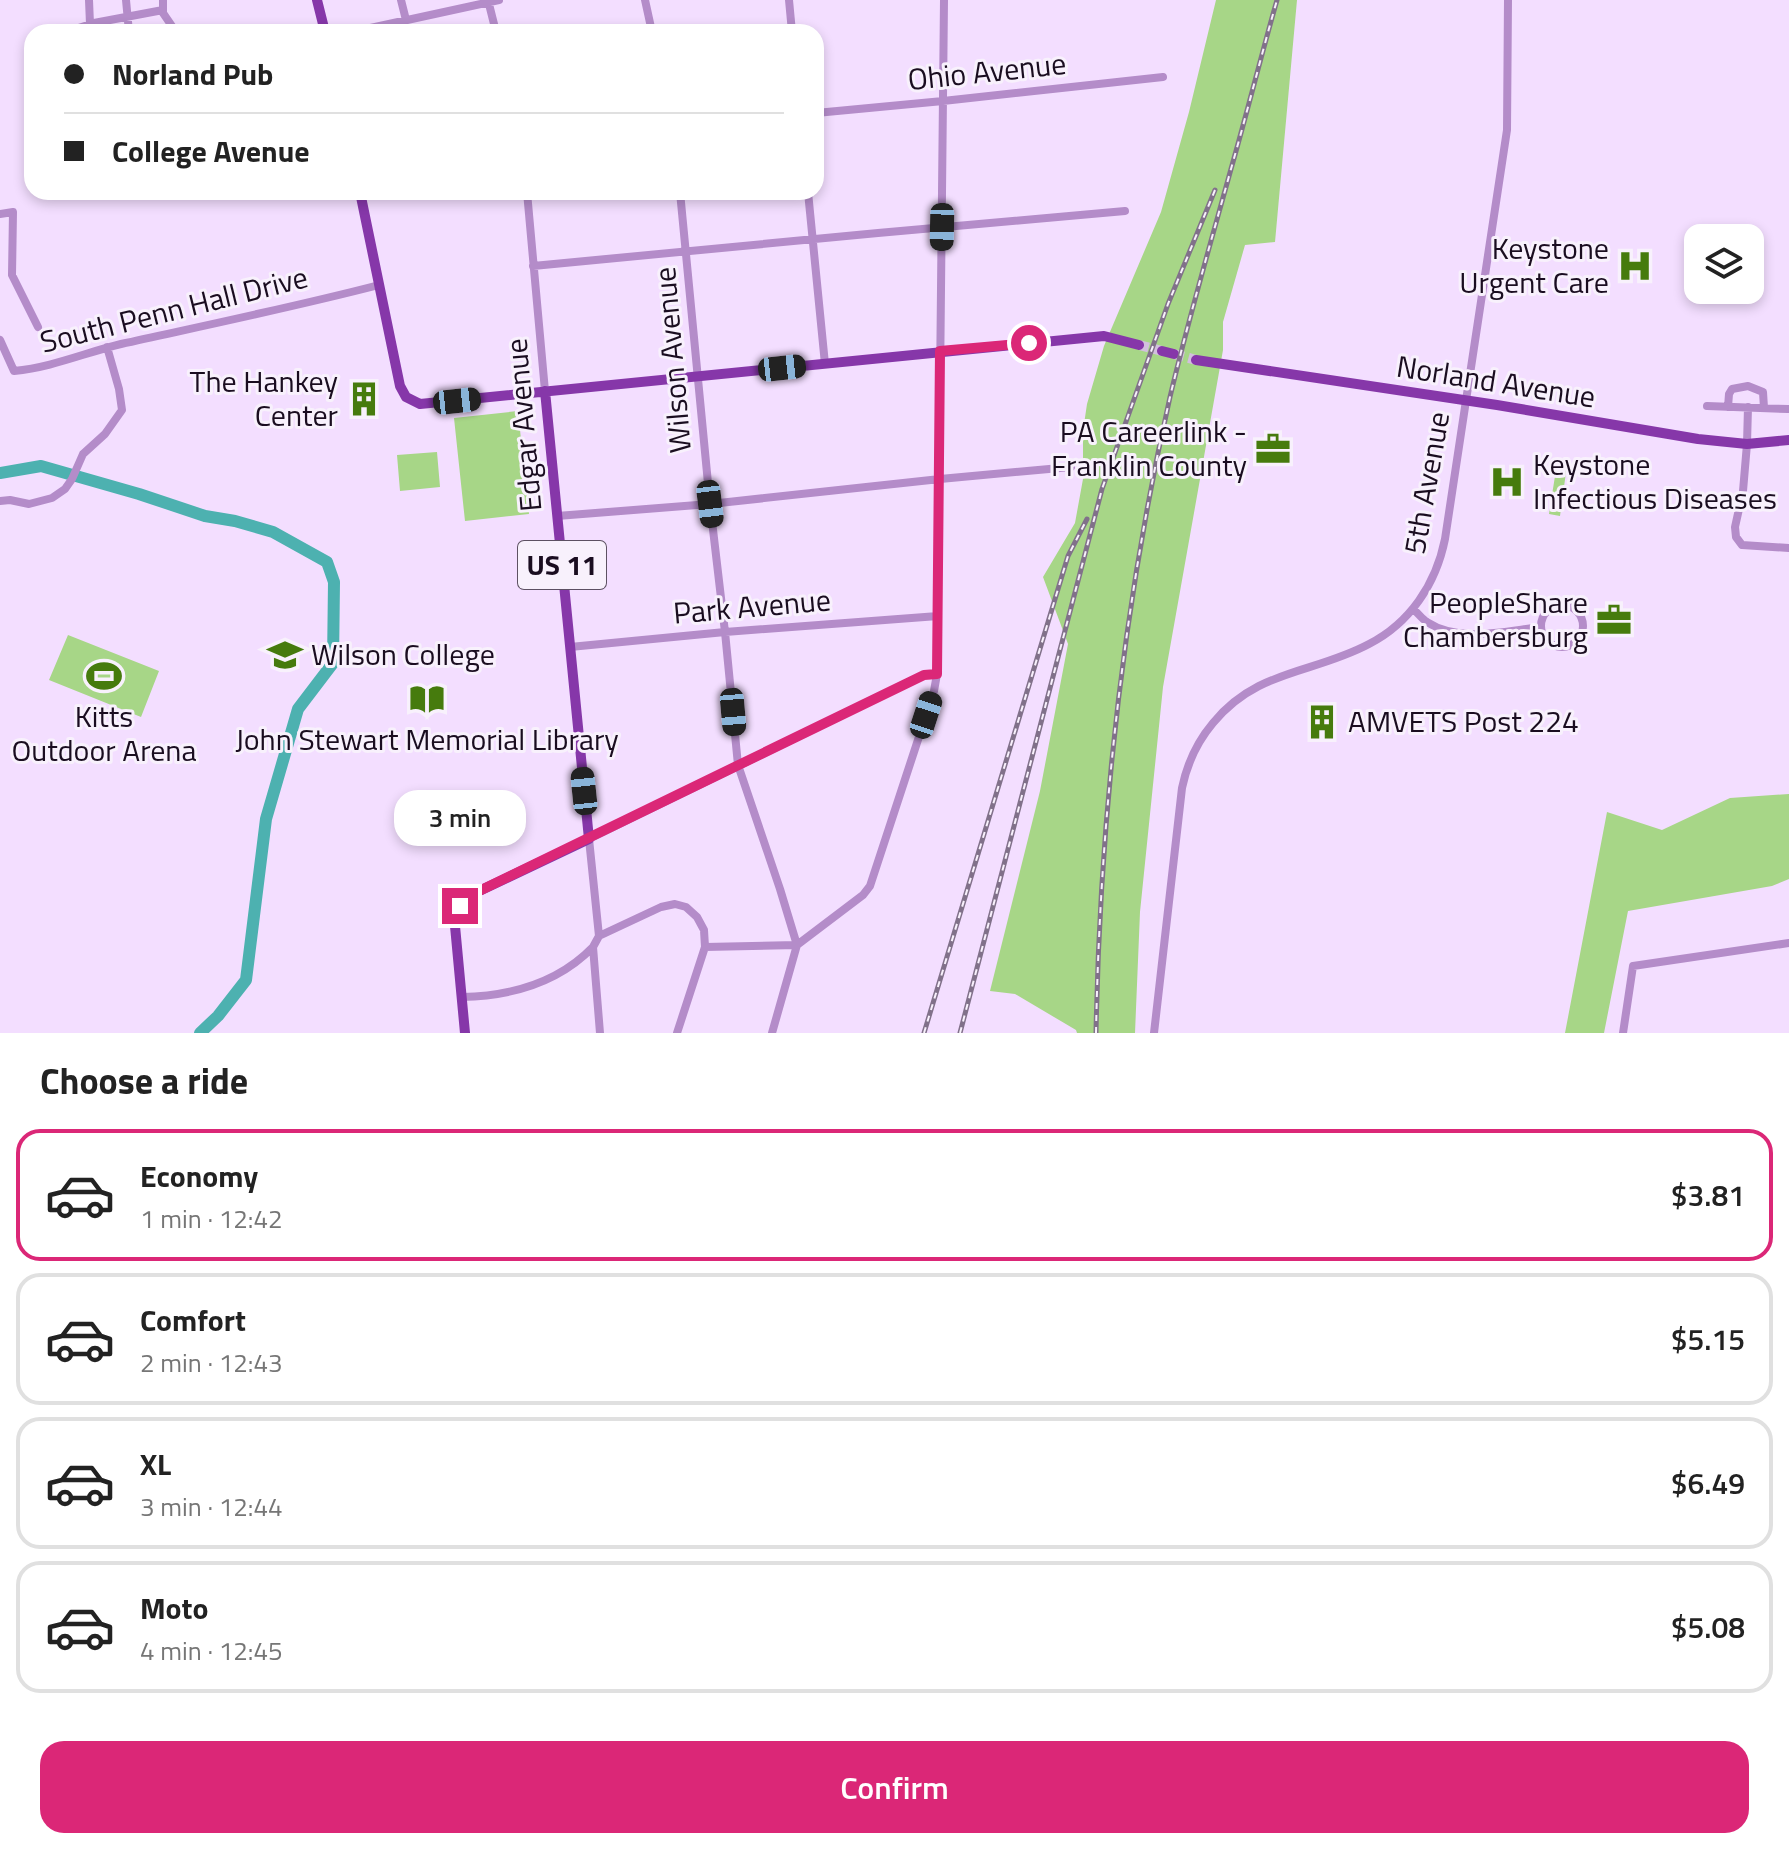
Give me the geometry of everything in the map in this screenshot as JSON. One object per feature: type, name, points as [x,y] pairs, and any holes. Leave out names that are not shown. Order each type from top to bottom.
[{"type":"main road","points":[[317,0],[323,24]]},
{"type":"main road","points":[[362,200],[398,379],[406,397],[415,402],[426,404],[1104,336],[1139,345]]},
{"type":"main road","points":[[1162,351],[1174,354]]},
{"type":"main road","name":"Norland Avenue","points":[[1196,360],[1698,439],[1747,444],[1789,440]]},
{"type":"main road","name":"Edgar Avenue","points":[[545,391],[589,839]]},
{"type":"main road","points":[[465,1033],[455,926],[460,906],[475,893],[589,839]]},
{"type":"street","points":[[89,0],[90,24],[163,10]]},
{"type":"street","points":[[126,0],[128,24]]},
{"type":"street","points":[[163,0],[163,13],[171,24]]},
{"type":"street","points":[[401,0],[407,24]]},
{"type":"street","points":[[388,24],[499,0]]},
{"type":"street","points":[[645,0],[650,24]]},
{"type":"street","points":[[789,0],[791,24]]},
{"type":"street","points":[[705,947],[797,945],[863,895],[870,886],[934,691],[937,674],[940,479],[944,0]]},
{"type":"street","name":"5th Avenue","points":[[1154,1033],[1182,788],[1199,741],[1221,713],[1251,689],[1369,644],[1393,628],[1413,609],[1429,586],[1441,556],[1507,130],[1508,0]]},
{"type":"street","points":[[489,1],[494,24]]},
{"type":"street","name":"Ohio Avenue","points":[[824,112],[1163,77]]},
{"type":"street","name":"Edgar Avenue","points":[[528,200],[545,391]]},
{"type":"street","name":"Wilson Avenue","points":[[681,200],[738,765],[797,945]]},
{"type":"street","points":[[809,200],[825,364]]},
{"type":"street","points":[[533,266],[1125,211]]},
{"type":"street","points":[[0,214],[13,212],[12,275],[38,327]]},
{"type":"street","points":[[0,277],[12,275]]},
{"type":"street","name":"South Penn Hall Drive","points":[[0,340],[14,371],[54,365],[107,347],[379,285]]},
{"type":"street","points":[[0,501],[29,504],[52,498],[65,489],[81,458],[105,434],[122,410],[107,347]]},
{"type":"street","points":[[1728,407],[1732,389],[1748,386],[1763,392],[1764,408]]},
{"type":"street","points":[[1707,406],[1788,409]]},
{"type":"street","points":[[1748,407],[1743,491],[1735,527],[1736,537],[1742,545],[1789,548]]},
{"type":"street","points":[[557,516],[710,504],[1071,467]]},
{"type":"street","points":[[1561,605],[1573,609],[1582,619],[1583,626],[1579,639],[1566,648],[1549,644],[1541,627],[1544,615],[1561,605]]},
{"type":"street","points":[[1413,609],[1428,623],[1455,633],[1541,627]]},
{"type":"street","name":"Park Avenue","points":[[570,647],[938,616]]},
{"type":"street","points":[[589,839],[924,675],[937,674]]},
{"type":"street","name":"Edgar Avenue","points":[[589,839],[599,936]]},
{"type":"street","points":[[462,997],[495,995],[537,984],[574,964],[593,947],[599,936],[661,907],[675,904],[686,907],[697,917],[704,930],[705,947],[677,1033]]},
{"type":"street","points":[[1623,1033],[1633,966],[1789,943]]},
{"type":"street","points":[[772,1033],[797,945]]},
{"type":"street","points":[[593,947],[600,1033]]},
{"type":"green space","points":[[1216,0],[1297,0],[1275,242],[1245,245],[1223,322],[1223,350],[1163,687],[1140,912],[1135,1033],[1077,1033],[1015,994],[990,991],[1040,791],[1068,644],[1043,577],[1075,523],[1083,479],[1083,431],[1087,404],[1104,346],[1161,212]]},
{"type":"green space","points":[[518,411],[529,514],[465,521],[454,418]]},
{"type":"green space","points":[[437,452],[440,487],[400,491],[397,455]]},
{"type":"green space","points":[[1555,463],[1567,465],[1560,516],[1549,514],[1555,476],[1552,475],[1552,467]]},
{"type":"green space","name":"Kitts Outdoor Arena","points":[[68,635],[159,671],[141,717],[49,680]]},
{"type":"green space","points":[[1789,794],[1789,879],[1772,886],[1628,911],[1604,1033],[1565,1033],[1607,812],[1662,830],[1730,798]]},
{"type":"waterway","points":[[0,473],[41,466],[205,516],[273,532],[327,562],[334,582],[333,663],[298,709],[266,819],[246,980],[218,1016],[200,1033]]},
{"type":"tunnel","points":[[1139,345],[1162,351]]},
{"type":"tunnel","points":[[1174,354],[1196,360]]},
{"type":"railway","points":[[1096,1033],[1109,793],[1139,554],[1177,368],[1277,0]]},
{"type":"railway","points":[[960,1033],[1102,489],[1168,304],[1215,190]]},
{"type":"railway","points":[[924,1033],[1068,556],[1087,519]]},
{"type":"place","name":"Keystone Urgent Care","points":[[1635,266]]},
{"type":"place","name":"The Hankey Center","points":[[364,399]]},
{"type":"place","name":"PA Careerlink - Franklin County","points":[[1273,449]]},
{"type":"place","name":"Keystone Infectious Diseases","points":[[1507,482]]},
{"type":"place","name":"PeopleShare Chambersburg","points":[[1614,620]]},
{"type":"place","name":"Wilson College","points":[[285,655]]},
{"type":"place","name":"Kitts Outdoor Arena","points":[[104,676]]},
{"type":"place","name":"John Stewart Memorial Library","points":[[427,699]]},
{"type":"place","name":"AMVETS Post 224","points":[[1322,722]]},
{"type":"route","points":[[460,906],[475,893],[738,765],[924,675],[937,674],[940,351],[1029,343]]}]
